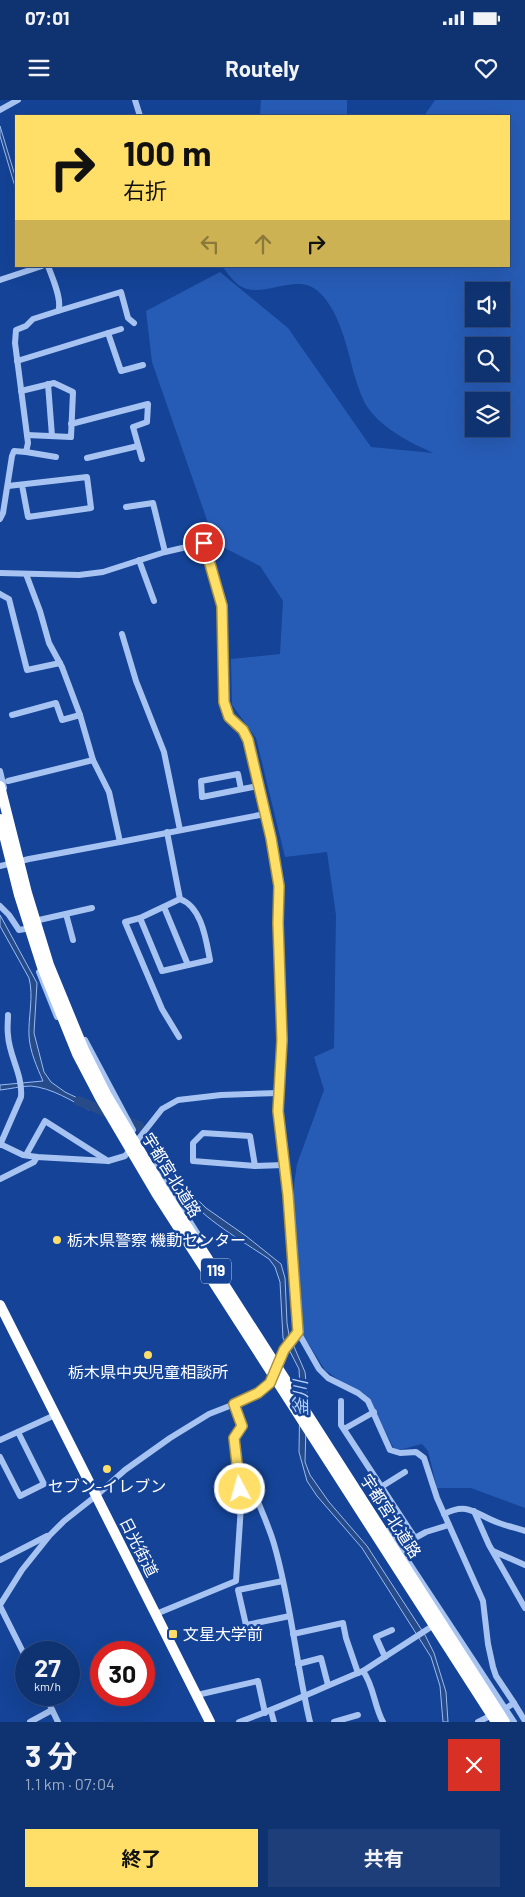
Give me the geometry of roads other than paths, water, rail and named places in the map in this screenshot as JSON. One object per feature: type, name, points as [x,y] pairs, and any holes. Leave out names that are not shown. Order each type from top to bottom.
[{"type":"highway","name":"宇都宮北道路","points":[[4,784],[27,894],[49,964],[80,1042],[106,1094],[162,1189],[505,1722]]},
{"type":"highway","name":"宇都宮北道路","points":[[0,819],[19,895],[42,967],[77,1054],[100,1098],[156,1193],[492,1720]]},
{"type":"highway","name":"日光街道","points":[[0,1305],[210,1722]]},
{"type":"street","points":[[0,110],[18,100]]},
{"type":"street","points":[[135,100],[140,115]]},
{"type":"street","points":[[0,280],[39,267]]},
{"type":"street","points":[[48,267],[57,292],[60,307],[58,311]]},
{"type":"street","points":[[26,452],[27,435],[15,344],[16,330],[26,326],[33,319],[121,292],[128,318],[134,323]]},
{"type":"street","points":[[17,361],[121,329]]},
{"type":"street","points":[[108,333],[121,371],[143,365]]},
{"type":"street","points":[[21,391],[54,383],[73,392],[71,437],[27,435]]},
{"type":"street","points":[[48,384],[52,436]]},
{"type":"street","points":[[71,424],[148,404],[147,422],[133,427],[142,459]]},
{"type":"street","points":[[87,458],[138,446]]},
{"type":"street","points":[[0,519],[3,513],[14,451],[56,457]]},
{"type":"street","points":[[8,486],[22,484],[87,476],[91,508],[28,518],[22,484]]},
{"type":"street","points":[[126,507],[153,503],[165,552]]},
{"type":"street","points":[[0,574],[79,575],[103,572],[165,552],[204,543],[222,606],[224,702],[229,717],[243,730],[248,740],[271,838],[279,886],[278,923],[282,1040],[278,1111],[284,1165],[296,1335],[323,1374],[334,1382],[363,1396],[374,1412],[390,1450],[400,1453],[416,1452],[424,1458],[433,1489],[483,1601],[488,1644],[496,1676],[525,1721]]},
{"type":"street","points":[[139,560],[154,601]]},
{"type":"street","points":[[26,574],[40,611],[49,643],[60,663],[80,715],[93,760],[109,792],[120,842]]},
{"type":"street","points":[[0,594],[8,599],[27,670],[60,663]]},
{"type":"street","points":[[122,634],[136,681],[164,752],[180,830]]},
{"type":"street","points":[[12,715],[56,703],[62,720],[80,715]]},
{"type":"street","points":[[4,784],[93,760]]},
{"type":"street","points":[[0,771],[22,860],[48,951],[76,1025],[140,1139],[279,1362],[514,1722]]},
{"type":"street","points":[[241,789],[238,774],[201,781],[202,796],[258,786]]},
{"type":"street","points":[[3,865],[265,814]]},
{"type":"street","points":[[167,832],[180,899]]},
{"type":"street","points":[[0,838],[3,865],[43,985],[77,1062],[128,1153],[492,1720],[478,1722]]},
{"type":"street","points":[[179,1038],[162,1009],[125,922],[140,918],[180,899]]},
{"type":"street","points":[[140,918],[162,971],[210,960],[198,917],[186,902],[180,899]]},
{"type":"street","points":[[0,906],[19,930],[25,929]]},
{"type":"street","points":[[164,907],[188,965]]},
{"type":"street","points":[[39,920],[92,908]]},
{"type":"street","points":[[66,914],[73,940]]},
{"type":"street","points":[[8,1015],[8,1036],[20,1080],[21,1097],[0,1144],[26,1155],[108,1161],[125,1156],[162,1109],[178,1100],[221,1095],[278,1093]]},
{"type":"street","points":[[26,1155],[45,1121],[108,1161]]},
{"type":"street","points":[[255,1166],[250,1136],[203,1133],[193,1143],[193,1161],[255,1166],[284,1165]]},
{"type":"street","points":[[0,1180],[34,1162],[37,1157]]},
{"type":"street","points":[[18,1641],[0,1606],[22,1570],[50,1534],[125,1470],[170,1438],[209,1414],[258,1393],[270,1383],[284,1350],[296,1335]]},
{"type":"street","points":[[341,1401],[341,1425],[415,1538],[426,1532],[449,1525]]},
{"type":"street","points":[[156,1614],[236,1581],[241,1506],[234,1438],[242,1426],[234,1404]]},
{"type":"street","points":[[344,1429],[374,1412]]},
{"type":"street","points":[[0,1440],[55,1415]]},
{"type":"street","points":[[0,1457],[20,1496],[44,1484],[18,1432]]},
{"type":"street","points":[[381,1487],[405,1472]]},
{"type":"street","points":[[241,1506],[259,1504],[274,1543],[310,1722]]},
{"type":"street","points":[[444,1514],[456,1508],[474,1511],[497,1523],[525,1531]]},
{"type":"street","points":[[474,1511],[493,1551],[525,1608]]},
{"type":"street","points":[[0,1560],[50,1534]]},
{"type":"street","points":[[493,1551],[525,1565]]},
{"type":"street","points":[[283,1581],[238,1590],[246,1626],[290,1616]]},
{"type":"street","points":[[293,1634],[342,1623],[360,1672],[369,1679],[377,1712],[383,1722]]},
{"type":"street","points":[[239,1722],[268,1712],[360,1672],[431,1627]]},
{"type":"street","points":[[385,1657],[376,1637],[392,1630]]},
{"type":"street","points":[[298,1664],[321,1658],[328,1685]]},
{"type":"street","points":[[196,1695],[258,1681],[268,1712],[274,1722]]},
{"type":"street","points":[[505,1709],[514,1703]]},
{"type":"street","points":[[50,1706],[58,1722]]},
{"type":"street","points":[[30,1722],[52,1710]]},
{"type":"street","points":[[334,1722],[358,1715]]},
{"type":"water","points":[[0,126],[15,176],[15,187],[0,136]]},
{"type":"water","points":[[0,915],[37,983],[34,1033],[44,1072],[51,1082],[65,1092],[92,1105],[89,1110],[62,1095],[39,1087],[27,1086],[0,1090],[0,1085],[43,1081],[34,1059],[30,1042],[31,992],[29,978],[0,926]]},
{"type":"water","points":[[153,1135],[193,1195],[206,1208],[281,1264],[285,1278],[289,1335],[305,1372],[307,1392],[305,1462],[310,1475],[329,1502],[367,1546],[425,1635],[434,1653],[446,1692],[448,1722],[443,1722],[440,1686],[431,1657],[362,1548],[317,1496],[307,1481],[299,1452],[299,1369],[283,1338],[280,1282],[275,1267],[269,1259],[212,1220],[191,1202],[150,1139]]},
{"type":"waterway","name":"釜川","points":[[79,1101],[139,1126],[159,1148]]},
{"type":"place","name":"栃木県警察 機動センター","points":[[57,1240]]},
{"type":"place","name":"栃木県中央児童相談所","points":[[148,1355]]},
{"type":"place","name":"セブン-イレブン","points":[[107,1469]]},
{"type":"place","name":"文星大学前","points":[[173,1634]]}]
